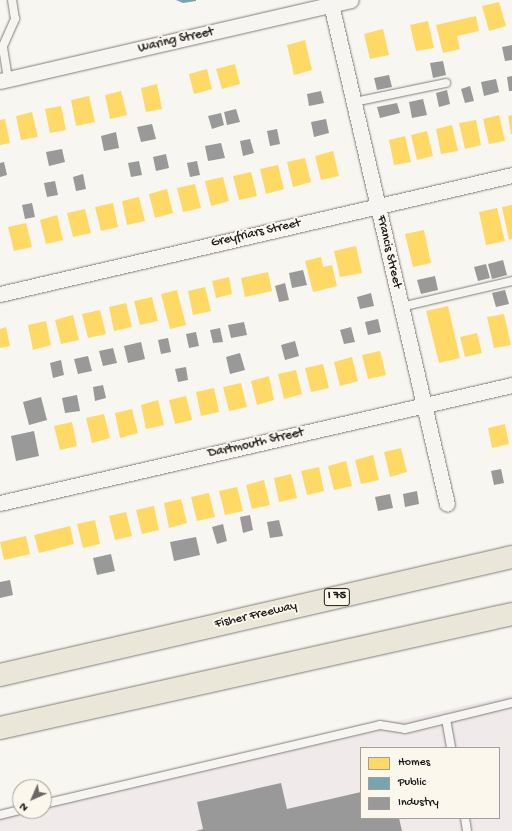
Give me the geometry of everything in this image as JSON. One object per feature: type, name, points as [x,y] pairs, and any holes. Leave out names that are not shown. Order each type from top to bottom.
[{"type":"highway","name":"Fisher Freeway","points":[[0,675],[512,557]]},
{"type":"highway","points":[[0,728],[512,614]]},
{"type":"street","name":"Waring Street","points":[[4,80],[331,2],[351,0]]},
{"type":"street","name":"Francis Street","points":[[331,2],[447,504]]},
{"type":"street","name":"Greyfriars Street","points":[[0,294],[512,175]]},
{"type":"street","name":"Dartmouth Street","points":[[0,503],[512,385]]},
{"type":"lane","points":[[4,80],[2,50],[5,36],[14,19],[12,0]]},
{"type":"lane","points":[[354,102],[446,83]]},
{"type":"lane","points":[[401,307],[512,281]]},
{"type":"lane","points":[[52,802],[380,725],[405,729],[512,703]]},
{"type":"lane","points":[[446,719],[451,747]]},
{"type":"lane","points":[[0,815],[12,812]]},
{"type":"lane","points":[[464,819],[467,831]]},
{"type":"shaded area","points":[[512,695],[512,831],[0,831],[0,811],[12,811],[12,819],[52,819],[52,799]]},
{"type":"building: Homes","points":[[499,2],[506,26],[489,31],[482,6]]},
{"type":"building: Homes","points":[[476,16],[479,31],[457,36],[460,49],[443,53],[436,25]]},
{"type":"building: Homes","points":[[428,21],[434,48],[416,51],[410,25]]},
{"type":"building: Homes","points":[[383,29],[389,55],[370,59],[364,34]]},
{"type":"building: Homes","points":[[305,40],[312,70],[294,75],[287,45]]},
{"type":"building: Homes","points":[[235,64],[240,84],[222,89],[216,69]]},
{"type":"building: Homes","points":[[207,69],[212,89],[194,94],[189,74]]},
{"type":"building: Homes","points":[[157,84],[162,109],[146,112],[141,88]]},
{"type":"building: Homes","points":[[121,91],[127,115],[110,119],[105,95]]},
{"type":"building: Homes","points":[[89,96],[95,122],[76,126],[71,100]]},
{"type":"building: Homes","points":[[61,106],[66,130],[50,133],[45,109]]},
{"type":"building: Homes","points":[[32,112],[38,137],[21,140],[16,116]]},
{"type":"building: Homes","points":[[499,115],[505,141],[489,144],[483,119]]},
{"type":"building: Homes","points":[[512,115],[512,134],[511,134],[508,116]]},
{"type":"building: Homes","points":[[5,119],[10,143],[0,145],[0,120]]},
{"type":"building: Homes","points":[[476,120],[481,145],[465,149],[459,123]]},
{"type":"building: Homes","points":[[452,125],[458,151],[441,154],[436,129]]},
{"type":"building: Homes","points":[[427,131],[433,156],[417,160],[411,135]]},
{"type":"building: Homes","points":[[405,136],[411,162],[394,165],[389,140]]},
{"type":"building: Homes","points":[[333,151],[339,176],[321,180],[315,156]]},
{"type":"building: Homes","points":[[305,158],[311,182],[293,187],[287,162]]},
{"type":"building: Homes","points":[[278,165],[284,189],[266,194],[260,169]]},
{"type":"building: Homes","points":[[251,172],[257,196],[239,200],[233,176]]},
{"type":"building: Homes","points":[[223,177],[229,201],[211,206],[205,181]]},
{"type":"building: Homes","points":[[195,184],[201,208],[183,212],[177,188]]},
{"type":"building: Homes","points":[[167,189],[173,213],[155,218],[149,194]]},
{"type":"building: Homes","points":[[139,197],[145,221],[127,225],[122,201]]},
{"type":"building: Homes","points":[[113,203],[118,227],[101,231],[95,207]]},
{"type":"building: Homes","points":[[512,205],[512,239],[509,240],[502,207]]},
{"type":"building: Homes","points":[[497,208],[505,241],[486,245],[479,212]]},
{"type":"building: Homes","points":[[85,209],[91,233],[73,237],[67,213]]},
{"type":"building: Homes","points":[[57,215],[63,240],[46,244],[40,220]]},
{"type":"building: Homes","points":[[26,223],[32,247],[14,251],[8,227]]},
{"type":"building: Homes","points":[[424,230],[431,263],[413,267],[405,234]]},
{"type":"building: Homes","points":[[356,246],[362,273],[340,277],[334,251]]},
{"type":"building: Homes","points":[[321,257],[323,267],[332,265],[337,286],[313,292],[305,261]]},
{"type":"building: Homes","points":[[268,272],[272,291],[245,297],[241,278]]},
{"type":"building: Homes","points":[[229,277],[232,294],[216,298],[212,281]]},
{"type":"building: Homes","points":[[205,287],[211,311],[193,315],[188,291]]},
{"type":"building: Homes","points":[[177,290],[186,325],[170,329],[161,294]]},
{"type":"building: Homes","points":[[152,297],[158,321],[140,325],[134,301]]},
{"type":"building: Homes","points":[[126,303],[132,327],[114,331],[109,307]]},
{"type":"building: Homes","points":[[448,306],[460,358],[439,363],[426,311]]},
{"type":"building: Homes","points":[[100,310],[106,334],[88,338],[82,314]]},
{"type":"building: Homes","points":[[504,314],[511,345],[494,348],[487,317]]},
{"type":"building: Homes","points":[[73,315],[79,340],[61,344],[55,320]]},
{"type":"building: Homes","points":[[46,321],[51,345],[33,350],[28,325]]},
{"type":"building: Homes","points":[[6,327],[10,346],[0,348],[0,329]]},
{"type":"building: Homes","points":[[477,333],[482,353],[465,357],[460,337]]},
{"type":"building: Homes","points":[[380,351],[386,375],[368,379],[362,355]]},
{"type":"building: Homes","points":[[352,357],[358,381],[340,386],[334,362]]},
{"type":"building: Homes","points":[[323,364],[329,388],[311,392],[305,368]]},
{"type":"building: Homes","points":[[296,370],[302,394],[284,399],[278,374]]},
{"type":"building: Homes","points":[[269,376],[274,400],[257,405],[251,381]]},
{"type":"building: Homes","points":[[241,383],[247,407],[229,411],[223,387]]},
{"type":"building: Homes","points":[[214,388],[219,412],[201,416],[196,392]]},
{"type":"building: Homes","points":[[186,396],[192,420],[175,424],[169,400]]},
{"type":"building: Homes","points":[[158,400],[164,425],[146,429],[141,405]]},
{"type":"building: Homes","points":[[132,409],[138,433],[120,438],[115,413]]},
{"type":"building: Homes","points":[[104,414],[110,438],[92,443],[86,418]]},
{"type":"building: Homes","points":[[72,422],[77,446],[60,450],[54,426]]},
{"type":"building: Homes","points":[[505,424],[509,444],[492,448],[488,428]]},
{"type":"building: Homes","points":[[401,448],[407,472],[390,477],[384,452]]},
{"type":"building: Homes","points":[[373,455],[379,480],[361,484],[355,460]]},
{"type":"building: Homes","points":[[346,461],[352,486],[334,490],[328,466]]},
{"type":"building: Homes","points":[[319,467],[324,491],[307,495],[301,471]]},
{"type":"building: Homes","points":[[291,474],[297,498],[279,502],[274,478]]},
{"type":"building: Homes","points":[[264,480],[270,505],[252,509],[246,485]]},
{"type":"building: Homes","points":[[237,487],[243,511],[225,515],[219,491]]},
{"type":"building: Homes","points":[[209,493],[215,517],[197,521],[191,497]]},
{"type":"building: Homes","points":[[181,499],[187,523],[169,528],[164,503]]},
{"type":"building: Homes","points":[[154,506],[159,530],[142,534],[136,510]]},
{"type":"building: Homes","points":[[126,512],[132,536],[115,540],[109,516]]},
{"type":"building: Homes","points":[[95,520],[100,544],[83,548],[77,524]]},
{"type":"building: Homes","points":[[70,526],[74,544],[39,553],[34,535]]},
{"type":"building: Homes","points":[[26,536],[30,554],[4,560],[0,542]]},
{"type":"building: Public","points":[[176,0],[196,0],[196,1],[183,3]]},
{"type":"building: Industry","points":[[512,45],[512,60],[505,61],[502,47]]},
{"type":"building: Industry","points":[[443,61],[446,75],[433,78],[430,63]]},
{"type":"building: Industry","points":[[389,75],[392,87],[377,90],[374,78]]},
{"type":"building: Industry","points":[[512,76],[512,91],[509,91],[507,77]]},
{"type":"building: Industry","points":[[496,79],[499,92],[484,96],[481,82]]},
{"type":"building: Industry","points":[[470,86],[474,101],[465,103],[461,89]]},
{"type":"building: Industry","points":[[447,90],[450,104],[439,107],[436,93]]},
{"type":"building: Industry","points":[[321,91],[324,103],[309,106],[307,94]]},
{"type":"building: Industry","points":[[423,99],[427,115],[412,118],[409,102]]},
{"type":"building: Industry","points":[[397,103],[400,113],[380,118],[377,107]]},
{"type":"building: Industry","points":[[236,109],[240,122],[227,125],[224,112]]},
{"type":"building: Industry","points":[[221,113],[224,125],[212,129],[208,116]]},
{"type":"building: Industry","points":[[326,119],[329,133],[314,137],[311,122]]},
{"type":"building: Industry","points":[[152,124],[156,139],[141,142],[137,127]]},
{"type":"building: Industry","points":[[277,129],[280,144],[270,146],[267,131]]},
{"type":"building: Industry","points":[[116,132],[119,148],[104,151],[101,136]]},
{"type":"building: Industry","points":[[250,139],[254,153],[243,156],[240,141]]},
{"type":"building: Industry","points":[[221,143],[225,158],[208,161],[205,146]]},
{"type":"building: Industry","points":[[62,149],[65,162],[49,166],[46,152]]},
{"type":"building: Industry","points":[[166,154],[169,168],[156,171],[153,157]]},
{"type":"building: Industry","points":[[139,161],[142,175],[131,177],[128,163]]},
{"type":"building: Industry","points":[[197,161],[200,175],[190,177],[187,163]]},
{"type":"building: Industry","points":[[4,162],[7,175],[0,177],[0,163]]},
{"type":"building: Industry","points":[[83,174],[86,189],[76,191],[73,177]]},
{"type":"building: Industry","points":[[55,181],[58,195],[47,197],[44,183]]},
{"type":"building: Industry","points":[[32,203],[35,217],[25,219],[22,205]]},
{"type":"building: Industry","points":[[503,260],[507,275],[492,279],[488,264]]},
{"type":"building: Industry","points":[[486,264],[490,278],[478,281],[474,267]]},
{"type":"building: Industry","points":[[303,270],[307,285],[292,288],[289,273]]},
{"type":"building: Industry","points":[[435,276],[438,290],[421,294],[417,280]]},
{"type":"building: Industry","points":[[285,283],[289,300],[279,302],[275,286]]},
{"type":"building: Industry","points":[[505,290],[509,304],[496,307],[492,293]]},
{"type":"building: Industry","points":[[371,293],[374,306],[360,309],[357,297]]},
{"type":"building: Industry","points":[[378,319],[381,332],[368,335],[365,322]]},
{"type":"building: Industry","points":[[244,322],[247,335],[231,338],[228,325]]},
{"type":"building: Industry","points":[[351,327],[355,342],[344,344],[340,330]]},
{"type":"building: Industry","points":[[220,328],[223,342],[213,343],[210,330]]},
{"type":"building: Industry","points":[[196,332],[199,346],[189,348],[186,334]]},
{"type":"building: Industry","points":[[168,338],[171,352],[161,354],[158,340]]},
{"type":"building: Industry","points":[[295,341],[299,356],[285,360],[281,345]]},
{"type":"building: Industry","points":[[141,342],[145,359],[128,363],[124,346]]},
{"type":"building: Industry","points":[[113,348],[117,363],[103,366],[99,351]]},
{"type":"building: Industry","points":[[240,353],[245,370],[230,374],[226,357]]},
{"type":"building: Industry","points":[[88,356],[92,371],[78,374],[74,359]]},
{"type":"building: Industry","points":[[61,360],[64,375],[53,378],[50,363]]},
{"type":"building: Industry","points":[[186,367],[188,380],[178,382],[175,369]]},
{"type":"building: Industry","points":[[103,385],[106,398],[95,401],[93,387]]},
{"type":"building: Industry","points":[[77,395],[80,411],[65,413],[62,398]]},
{"type":"building: Industry","points":[[41,397],[47,420],[29,425],[23,402]]},
{"type":"building: Industry","points":[[34,431],[39,456],[16,461],[11,436]]},
{"type":"building: Industry","points":[[501,469],[504,483],[494,485],[491,471]]},
{"type":"building: Industry","points":[[417,491],[419,504],[405,507],[403,494]]},
{"type":"building: Industry","points":[[390,494],[393,508],[378,511],[375,497]]},
{"type":"building: Industry","points":[[250,515],[253,530],[243,533],[240,517]]},
{"type":"building: Industry","points":[[279,520],[283,536],[270,538],[267,522]]},
{"type":"building: Industry","points":[[223,524],[227,541],[217,544],[212,527]]},
{"type":"building: Industry","points":[[196,537],[200,555],[174,561],[170,542]]},
{"type":"building: Industry","points":[[111,554],[115,571],[97,575],[93,558]]},
{"type":"building: Industry","points":[[10,580],[13,595],[0,598],[0,582]]},
{"type":"building: Industry","points":[[281,783],[287,809],[360,792],[360,819],[399,819],[402,831],[196,831],[203,829],[197,802]]}]
